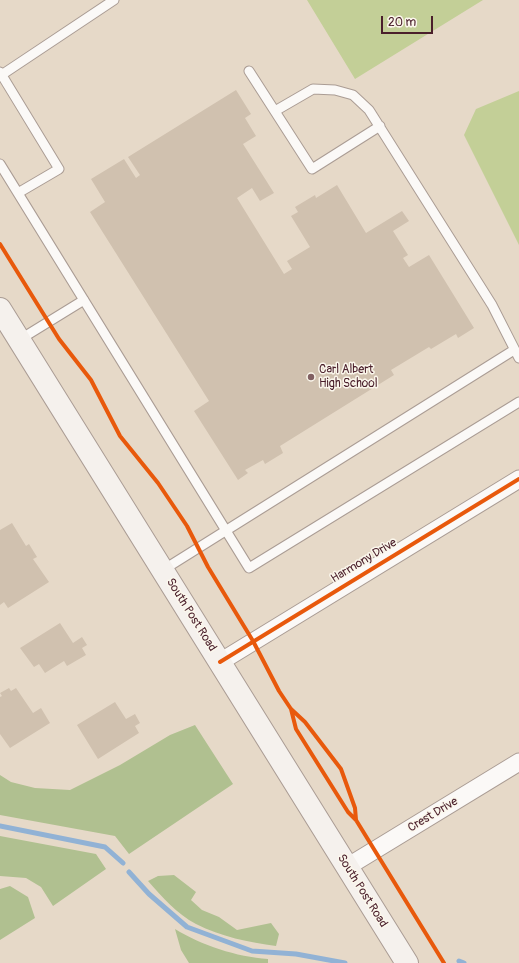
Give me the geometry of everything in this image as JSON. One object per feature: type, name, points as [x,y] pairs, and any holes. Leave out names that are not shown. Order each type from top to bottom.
[{"type":"main road","name":"South Post Road","points":[[0,309],[407,963]]},
{"type":"street","name":"Harmony Drive","points":[[220,662],[519,479]]},
{"type":"street","name":"Crest Drive","points":[[347,867],[519,762]]},
{"type":"lane","points":[[18,193],[59,169],[1,74],[110,1]]},
{"type":"lane","points":[[249,71],[312,169],[380,126]]},
{"type":"lane","points":[[163,570],[226,530],[517,354],[492,305],[369,110],[353,95],[335,90],[314,89],[275,111]]},
{"type":"lane","points":[[0,164],[249,568],[519,402]]},
{"type":"lane","points":[[19,340],[84,300]]},
{"type":"green space","points":[[307,0],[483,0],[355,79]]},
{"type":"green space","points":[[519,91],[519,245],[464,135],[476,109]]},
{"type":"green space","points":[[195,725],[233,784],[129,854],[115,836],[0,815],[0,775],[11,782],[35,788],[70,790],[120,765],[170,735]]},
{"type":"green space","points":[[0,836],[96,854],[106,869],[53,906],[41,887],[26,878],[0,876]]},
{"type":"green space","points":[[174,875],[196,892],[191,900],[202,910],[219,917],[237,930],[271,923],[279,934],[276,946],[225,936],[206,929],[189,920],[170,905],[148,881],[158,876]]},
{"type":"green space","points":[[10,886],[28,897],[35,918],[0,940],[0,889]]},
{"type":"green space","points":[[175,929],[196,940],[232,953],[268,959],[268,963],[189,963],[181,950]]},
{"type":"building","points":[[236,90],[251,114],[245,118],[256,136],[243,144],[274,193],[260,201],[252,188],[237,198],[284,274],[292,269],[287,261],[310,247],[291,216],[298,212],[295,207],[315,195],[316,198],[337,185],[366,233],[402,211],[409,221],[393,231],[408,255],[403,258],[409,267],[429,255],[474,328],[458,338],[456,334],[431,349],[429,347],[391,370],[394,375],[280,446],[283,453],[265,464],[263,460],[245,470],[248,473],[238,480],[194,411],[209,401],[90,212],[105,202],[91,179],[124,159],[136,178],[140,175],[128,157]]},
{"type":"building","points":[[12,523],[26,546],[29,544],[37,557],[33,559],[49,582],[8,608],[4,602],[0,605],[0,530]]},
{"type":"building","points":[[60,623],[73,643],[82,637],[87,645],[82,648],[86,655],[67,666],[64,661],[45,673],[39,664],[34,667],[20,648]]},
{"type":"building","points":[[9,688],[11,691],[16,688],[33,713],[41,708],[50,723],[10,748],[0,734],[0,697],[2,696],[0,693]]},
{"type":"building","points":[[115,702],[126,719],[135,714],[140,723],[135,726],[139,733],[98,759],[77,725]]},
{"type":"waterway","points":[[0,826],[105,847],[123,863]]},
{"type":"waterway","points":[[129,872],[149,894],[187,927],[252,951],[296,954],[345,963]]},
{"type":"waterway","points":[[459,961],[464,963]]},
{"type":"cycle path","points":[[0,244],[59,339],[91,380],[120,436],[158,483],[187,526],[208,567],[253,641],[279,691],[291,709],[305,722],[341,769],[355,808],[356,820]]},
{"type":"cycle path","points":[[220,662],[519,479]]},
{"type":"cycle path","points":[[291,709],[296,729],[348,812],[356,820],[444,963]]},
{"type":"place","name":"Carl Albert High School","points":[[311,377]]}]
